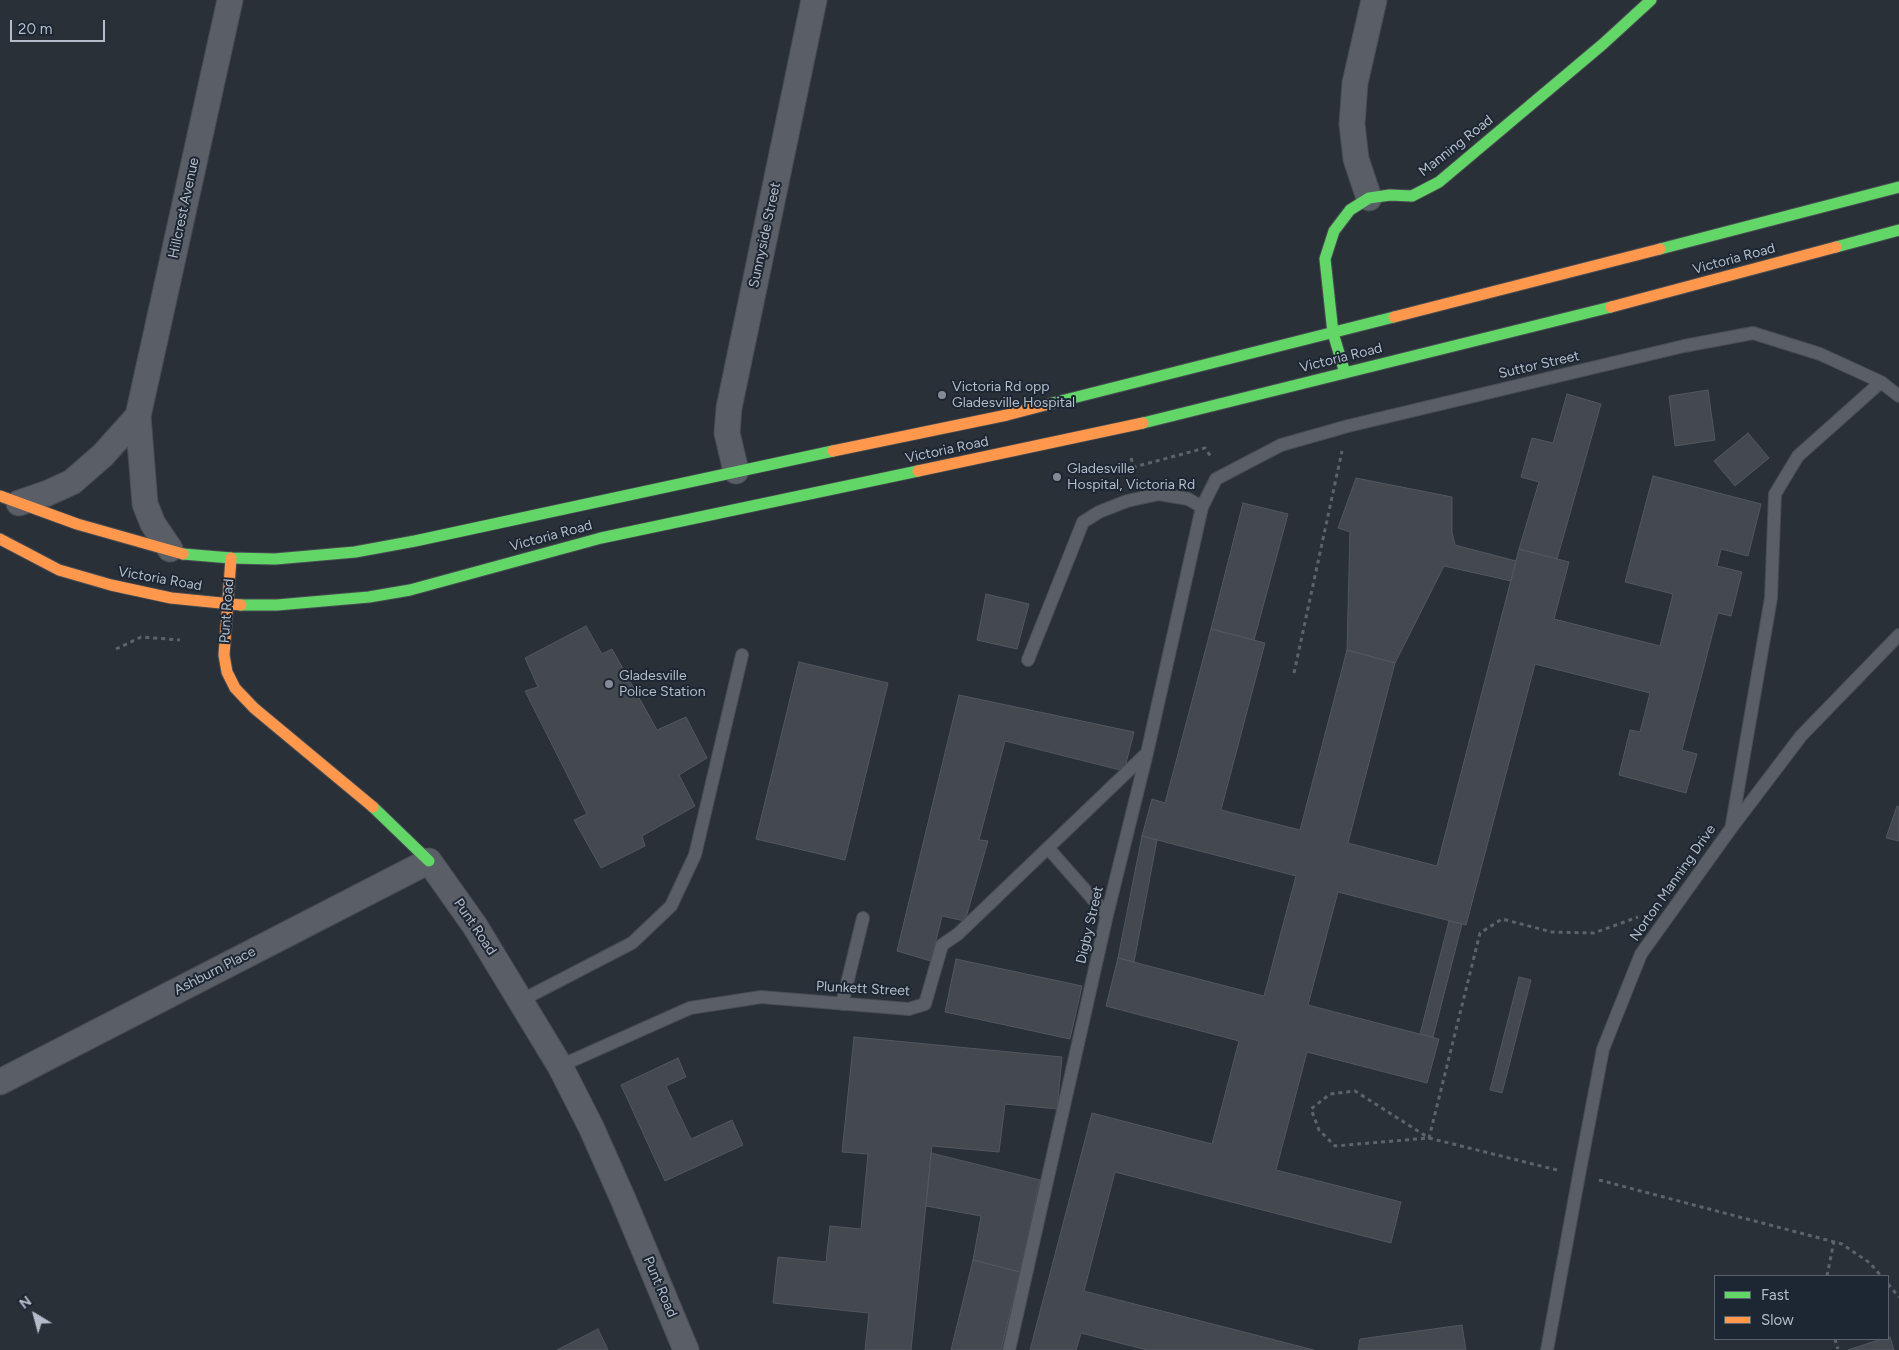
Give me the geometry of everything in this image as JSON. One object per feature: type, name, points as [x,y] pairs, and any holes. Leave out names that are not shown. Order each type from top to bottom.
[{"type":"main road","name":"Manning Road","points":[[1345,373],[1333,333],[1325,259],[1334,231],[1350,210],[1369,198],[1390,195],[1412,196],[1439,182],[1603,44],[1651,0]]},
{"type":"main road","name":"Victoria Road","points":[[9,499],[109,534],[184,554],[231,558],[275,558],[355,552],[406,543],[736,471],[1007,415],[1899,187]]},
{"type":"main road","name":"Victoria Road","points":[[0,539],[59,570],[111,585],[171,598],[228,605],[292,604],[369,597],[410,590],[601,538],[1134,425],[1586,313],[1899,230]]},
{"type":"main road","name":"Punt Road","points":[[231,558],[224,655],[226,672],[235,688],[254,708],[382,815],[429,861]]},
{"type":"street","name":"Hillcrest Avenue","points":[[138,416],[230,0]]},
{"type":"street","name":"Sunnyside Street","points":[[736,471],[727,433],[729,408],[814,0]]},
{"type":"street","points":[[1369,198],[1356,158],[1352,124],[1355,83],[1374,0]]},
{"type":"street","points":[[9,499],[48,493],[72,482],[103,455],[138,416]]},
{"type":"street","points":[[138,416],[144,504],[153,524],[170,549]]},
{"type":"street","name":"Punt Road","points":[[429,861],[476,926],[560,1066],[591,1127],[623,1199],[686,1350]]},
{"type":"street","name":"Ashburn Place","points":[[0,1082],[429,861]]},
{"type":"lane","name":"Suttor Street","points":[[1202,507],[1216,479],[1281,445],[1348,426],[1684,346],[1753,333],[1820,354],[1881,382],[1899,396]]},
{"type":"lane","points":[[1732,827],[1771,598],[1775,494],[1798,456],[1881,382]]},
{"type":"lane","points":[[1028,660],[1083,522],[1099,512],[1127,501],[1159,494],[1188,499],[1202,507]]},
{"type":"lane","name":"Digby Street","points":[[1009,1350],[1107,915],[1147,753],[1202,507]]},
{"type":"lane","name":"Norton Manning Drive","points":[[1547,1350],[1604,1049],[1641,954],[1732,827],[1801,736],[1899,635]]},
{"type":"lane","points":[[522,1000],[632,943],[671,906],[695,855],[742,655]]},
{"type":"lane","name":"Plunkett Street","points":[[560,1066],[690,1008],[761,997],[909,1009],[925,1004],[942,945],[958,934],[1147,753]]},
{"type":"lane","points":[[1048,848],[1107,915]]},
{"type":"lane","points":[[842,1004],[863,918]]},
{"type":"path","points":[[1294,673],[1348,426]]},
{"type":"path","points":[[1131,458],[1134,467],[1205,448],[1215,464],[1231,471]]},
{"type":"path","points":[[116,649],[141,636],[180,640]]},
{"type":"path","points":[[1428,1138],[1480,933],[1502,919],[1552,932],[1594,933],[1645,913]]},
{"type":"path","points":[[1428,1138],[1355,1091],[1330,1094],[1311,1108],[1319,1130],[1335,1146],[1428,1138],[1579,1175],[1842,1244],[1870,1263],[1880,1275]]},
{"type":"path","points":[[1828,1275],[1834,1242]]},
{"type":"path","points":[[1889,1285],[1899,1297]]},
{"type":"building","points":[[1708,390],[1715,440],[1675,446],[1669,396]]},
{"type":"building","points":[[1567,394],[1601,404],[1557,559],[1519,549],[1539,482],[1521,477],[1532,438],[1553,443]]},
{"type":"building","points":[[1748,433],[1769,458],[1735,486],[1714,461]]},
{"type":"building","points":[[1653,476],[1761,504],[1748,556],[1721,549],[1717,566],[1742,572],[1731,616],[1718,613],[1682,750],[1697,754],[1686,793],[1619,775],[1630,730],[1640,732],[1650,693],[1535,664],[1466,925],[1338,892],[1308,1005],[1439,1039],[1427,1083],[1307,1052],[1276,1170],[1401,1202],[1391,1243],[1115,1172],[1084,1291],[1314,1350],[1147,1350],[1081,1333],[1076,1350],[1030,1350],[1092,1113],[1212,1144],[1239,1041],[1106,1006],[1118,958],[1264,996],[1296,876],[1142,836],[1152,799],[1165,803],[1211,629],[1265,643],[1221,810],[1300,830],[1347,650],[1395,663],[1348,843],[1437,866],[1519,549],[1569,562],[1554,619],[1660,646],[1673,594],[1625,582]]},
{"type":"building","points":[[1356,478],[1452,497],[1452,532],[1455,545],[1516,561],[1511,581],[1444,566],[1395,663],[1347,650],[1350,532],[1338,528]]},
{"type":"building","points":[[1243,503],[1288,514],[1254,640],[1211,629]]},
{"type":"building","points":[[986,594],[1029,604],[1017,649],[977,640]]},
{"type":"building","points":[[586,626],[602,654],[612,649],[657,730],[686,717],[707,758],[679,775],[695,806],[642,836],[645,846],[601,868],[574,820],[587,814],[525,691],[538,687],[525,658]]},
{"type":"building","points":[[799,662],[888,683],[845,860],[756,839]]},
{"type":"building","points":[[959,695],[1134,732],[1124,771],[1005,741],[979,840],[988,841],[965,921],[942,916],[931,961],[897,951]]},
{"type":"building","points":[[1897,806],[1899,807],[1899,841],[1886,838]]},
{"type":"building","points":[[1142,836],[1157,840],[1134,962],[1118,958]]},
{"type":"building","points":[[1449,921],[1462,924],[1433,1037],[1420,1034]]},
{"type":"building","points":[[956,959],[1082,986],[1070,1039],[945,1012]]},
{"type":"building","points":[[1519,977],[1531,980],[1502,1093],[1490,1090]]},
{"type":"building","points":[[854,1037],[1062,1057],[1057,1109],[1005,1104],[999,1152],[932,1146],[911,1350],[865,1350],[869,1313],[773,1303],[778,1257],[826,1262],[830,1226],[861,1229],[868,1154],[842,1152]]},
{"type":"building","points":[[678,1058],[686,1077],[666,1086],[691,1139],[732,1120],[743,1145],[665,1181],[621,1085]]},
{"type":"building","points":[[931,1153],[1040,1180],[1020,1272],[973,1260],[981,1216],[926,1206]]},
{"type":"building","points":[[973,1260],[1020,1272],[1001,1350],[951,1350]]},
{"type":"building","points":[[1462,1325],[1466,1350],[1358,1350],[1360,1339]]},
{"type":"building","points":[[598,1329],[608,1350],[557,1350]]},
{"type":"building","points":[[1890,1337],[1894,1350],[1848,1350],[1879,1340],[1889,1340]]},
{"type":"traffic: fast","points":[[1345,373],[1333,333],[1325,259],[1334,231],[1350,210],[1369,198],[1390,195],[1412,196],[1439,182],[1603,44],[1651,0]]},
{"type":"traffic: fast","points":[[1660,249],[1899,187]]},
{"type":"traffic: fast","points":[[1836,247],[1899,230]]},
{"type":"traffic: fast","points":[[1143,423],[1611,307]]},
{"type":"traffic: fast","points":[[1049,404],[1394,317]]},
{"type":"traffic: fast","points":[[183,554],[275,559],[355,552],[415,541],[833,451]]},
{"type":"traffic: fast","points":[[241,605],[277,605],[369,597],[410,590],[601,538],[918,471]]},
{"type":"traffic: fast","points":[[373,807],[429,861]]},
{"type":"traffic: slow","points":[[1611,307],[1836,247]]},
{"type":"traffic: slow","points":[[1394,317],[1660,249]]},
{"type":"traffic: slow","points":[[833,451],[1007,415],[1049,404]]},
{"type":"traffic: slow","points":[[918,471],[1143,423]]},
{"type":"traffic: slow","points":[[0,496],[77,524],[183,554]]},
{"type":"traffic: slow","points":[[0,539],[59,570],[111,585],[171,598],[241,605]]},
{"type":"traffic: slow","points":[[231,558],[224,655],[227,672],[235,688],[254,708],[373,807]]},
{"type":"place","name":"Victoria Rd opp Gladesville Hospital","points":[[942,395]]},
{"type":"place","name":"Gladesville Hospital, Victoria Rd","points":[[1057,477]]},
{"type":"place","name":"Gladesville Police Station","points":[[609,684]]}]
